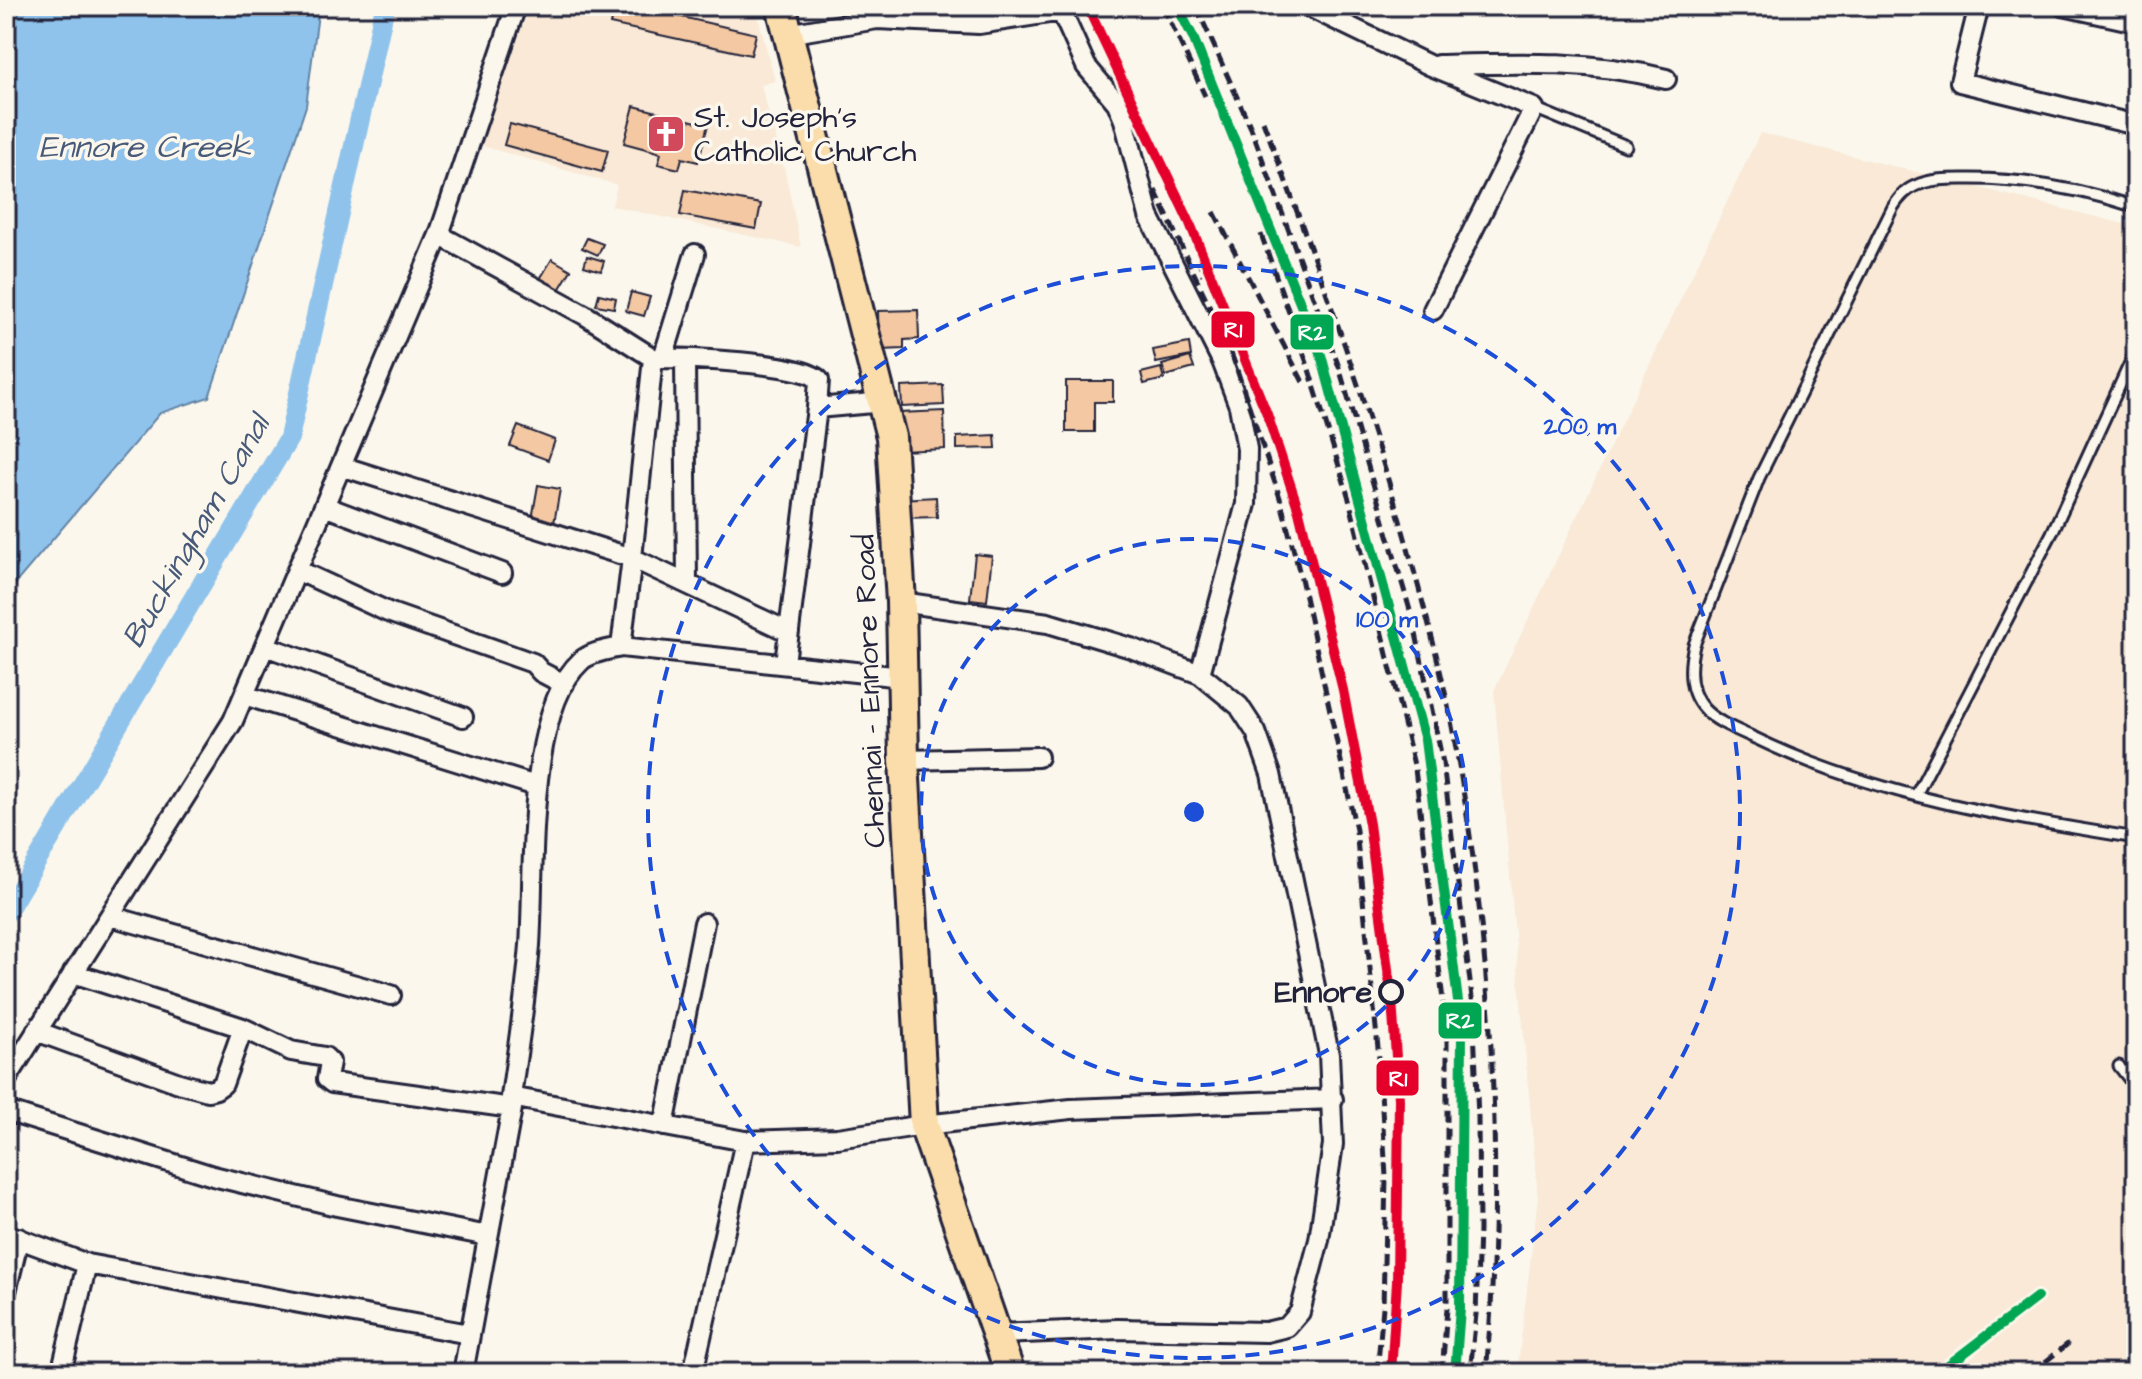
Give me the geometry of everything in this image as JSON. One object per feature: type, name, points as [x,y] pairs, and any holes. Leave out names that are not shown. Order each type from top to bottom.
[{"type":"main road","name":"Chennai - Ennore Road","points":[[781,6],[891,437],[901,602],[904,760],[924,1125],[1010,1373]]},
{"type":"street","points":[[6,1080],[233,721],[439,235],[516,6]]},
{"type":"street","points":[[1307,6],[1431,66],[1534,108],[1433,310]]},
{"type":"street","points":[[1979,6],[1960,82],[2136,125]]},
{"type":"street","points":[[2063,6],[2136,22]]},
{"type":"street","points":[[787,34],[877,19],[979,24],[1061,8],[1086,66],[1109,92],[1124,120],[1149,216],[1222,361],[1242,420],[1247,449],[1246,504],[1200,674]]},
{"type":"street","points":[[1431,66],[1564,63],[1612,67],[1666,79]]},
{"type":"street","points":[[439,235],[658,358],[747,363],[809,373],[819,380],[785,663]]},
{"type":"street","points":[[621,647],[658,358],[695,254]]},
{"type":"street","points":[[685,359],[687,583]]},
{"type":"street","points":[[817,408],[884,402]]},
{"type":"street","points":[[341,466],[632,558],[789,632]]},
{"type":"street","points":[[324,506],[502,573]]},
{"type":"street","points":[[297,570],[388,612],[533,663],[541,672],[564,684]]},
{"type":"street","points":[[901,602],[1048,623],[1131,648],[1200,674],[1239,706],[1256,732],[1271,774],[1329,1054],[1333,1144],[1319,1240],[1300,1312],[1287,1327],[1266,1332],[1118,1329],[998,1334]]},
{"type":"street","points":[[265,646],[463,717]]},
{"type":"street","points":[[463,1373],[511,1102],[530,945],[536,786],[550,717],[564,684],[582,660],[621,647],[902,677]]},
{"type":"street","points":[[244,695],[536,786]]},
{"type":"street","points":[[904,760],[1038,757]]},
{"type":"street","points":[[110,916],[391,995]]},
{"type":"street","points":[[664,1126],[704,923]]},
{"type":"street","points":[[73,973],[243,1028],[291,1051],[325,1057],[330,1062],[327,1079],[332,1083],[511,1102],[745,1141],[837,1138],[1071,1109],[1333,1099]]},
{"type":"street","points":[[36,1031],[208,1091],[223,1084],[243,1028]]},
{"type":"street","points":[[6,1111],[213,1176],[337,1206],[488,1236]]},
{"type":"street","points":[[693,1373],[745,1141]]},
{"type":"street","points":[[6,1292],[12,1236],[87,1264],[469,1334]]},
{"type":"street","points":[[61,1373],[87,1264]]},
{"type":"lane","points":[[1534,108],[1626,146]]},
{"type":"lane","points":[[2136,207],[2057,185],[1998,179],[1928,181],[1902,195],[1893,207],[1759,478],[1690,663],[1690,678],[1703,708],[1713,716],[1766,744],[1818,765],[1916,795],[2016,818],[2136,838]]},
{"type":"lane","points":[[1916,795],[2052,533],[2136,350]]},
{"type":"lane","points":[[2119,1066],[2136,1088]]},
{"type":"shaded area","points":[[530,6],[755,6],[775,81],[761,85],[785,172],[801,247],[612,206],[617,185],[479,145]]},
{"type":"shaded area","points":[[1760,133],[2136,227],[2136,1373],[1517,1373],[1538,1198],[1494,691]]},
{"type":"water","name":"Ennore Creek","points":[[6,6],[319,6],[306,106],[209,397],[160,413],[19,579],[6,600]]},
{"type":"building","points":[[614,6],[634,6],[756,34],[751,55],[610,24]]},
{"type":"building","name":"St. Joseph's Catholic Church","points":[[634,106],[708,125],[698,162],[682,158],[679,169],[658,164],[661,153],[624,143]]},
{"type":"building","points":[[510,124],[608,150],[602,172],[504,145]]},
{"type":"building","points":[[685,190],[761,204],[756,229],[680,215]]},
{"type":"building","points":[[587,238],[603,244],[598,255],[582,248]]},
{"type":"building","points":[[587,256],[604,261],[601,271],[584,266]]},
{"type":"building","points":[[552,259],[571,270],[559,290],[540,279]]},
{"type":"building","points":[[631,292],[650,297],[644,316],[626,311]]},
{"type":"building","points":[[599,294],[616,298],[614,308],[596,305]]},
{"type":"building","points":[[918,310],[919,339],[904,340],[904,349],[879,350],[878,311]]},
{"type":"building","points":[[1189,343],[1191,356],[1156,363],[1153,350]]},
{"type":"building","points":[[1190,357],[1194,368],[1166,376],[1162,365]]},
{"type":"building","points":[[1161,368],[1164,379],[1144,384],[1141,373]]},
{"type":"building","points":[[1066,381],[1113,381],[1113,402],[1094,402],[1094,432],[1066,432]]},
{"type":"building","points":[[943,385],[944,405],[902,407],[901,387]]},
{"type":"building","points":[[944,411],[945,449],[901,451],[899,413]]},
{"type":"building","points":[[518,426],[555,440],[548,460],[510,446]]},
{"type":"building","points":[[995,435],[996,448],[957,449],[957,437]]},
{"type":"building","points":[[538,485],[560,489],[553,529],[531,525]]},
{"type":"building","points":[[936,497],[937,517],[902,518],[901,499]]},
{"type":"building","points":[[975,554],[992,556],[987,601],[970,599]]},
{"type":"waterway","name":"Buckingham Canal","points":[[6,913],[289,438],[385,6]]},
{"type":"railway","points":[[1163,6],[1205,96]]},
{"type":"railway","points":[[1177,6],[1193,37],[1321,355],[1425,740],[1462,1033],[1460,1309],[1455,1373]]},
{"type":"railway","points":[[1196,6],[1251,128],[1339,367],[1414,624],[1443,763],[1473,1006],[1478,1117],[1479,1230],[1470,1373]]},
{"type":"railway","points":[[1263,121],[1324,287],[1380,454],[1431,633],[1455,743],[1478,899],[1492,1057],[1494,1216],[1486,1373]]},
{"type":"railway","points":[[1155,190],[1231,352],[1280,498],[1301,578],[1356,830],[1379,1058],[1386,1177],[1383,1307],[1377,1373]]},
{"type":"railway","points":[[1214,212],[1303,382]]},
{"type":"railway","points":[[1189,221],[1203,275]]},
{"type":"railway","points":[[1261,234],[1307,363],[1348,495],[1415,769],[1447,1033],[1447,1308],[1442,1373]]},
{"type":"railway","points":[[1938,1373],[2037,1297]]},
{"type":"railway","points":[[2031,1373],[2069,1343]]},
{"type":"transit line","name":"R1","points":[[1087,6],[1189,221],[1267,414],[1299,511],[1343,690],[1369,824],[1392,1000],[1399,1099],[1397,1282],[1391,1373]]},
{"type":"transit line","name":"R2","points":[[1177,6],[1193,37],[1321,355],[1425,740],[1462,1033],[1460,1309],[1455,1373]]},
{"type":"transit line","name":"R2","points":[[1938,1373],[2037,1297]]},
{"type":"place","name":"St. Joseph's Catholic Church","points":[[666,134]]},
{"type":"place","name":"Ennore","points":[[1391,992]]}]
